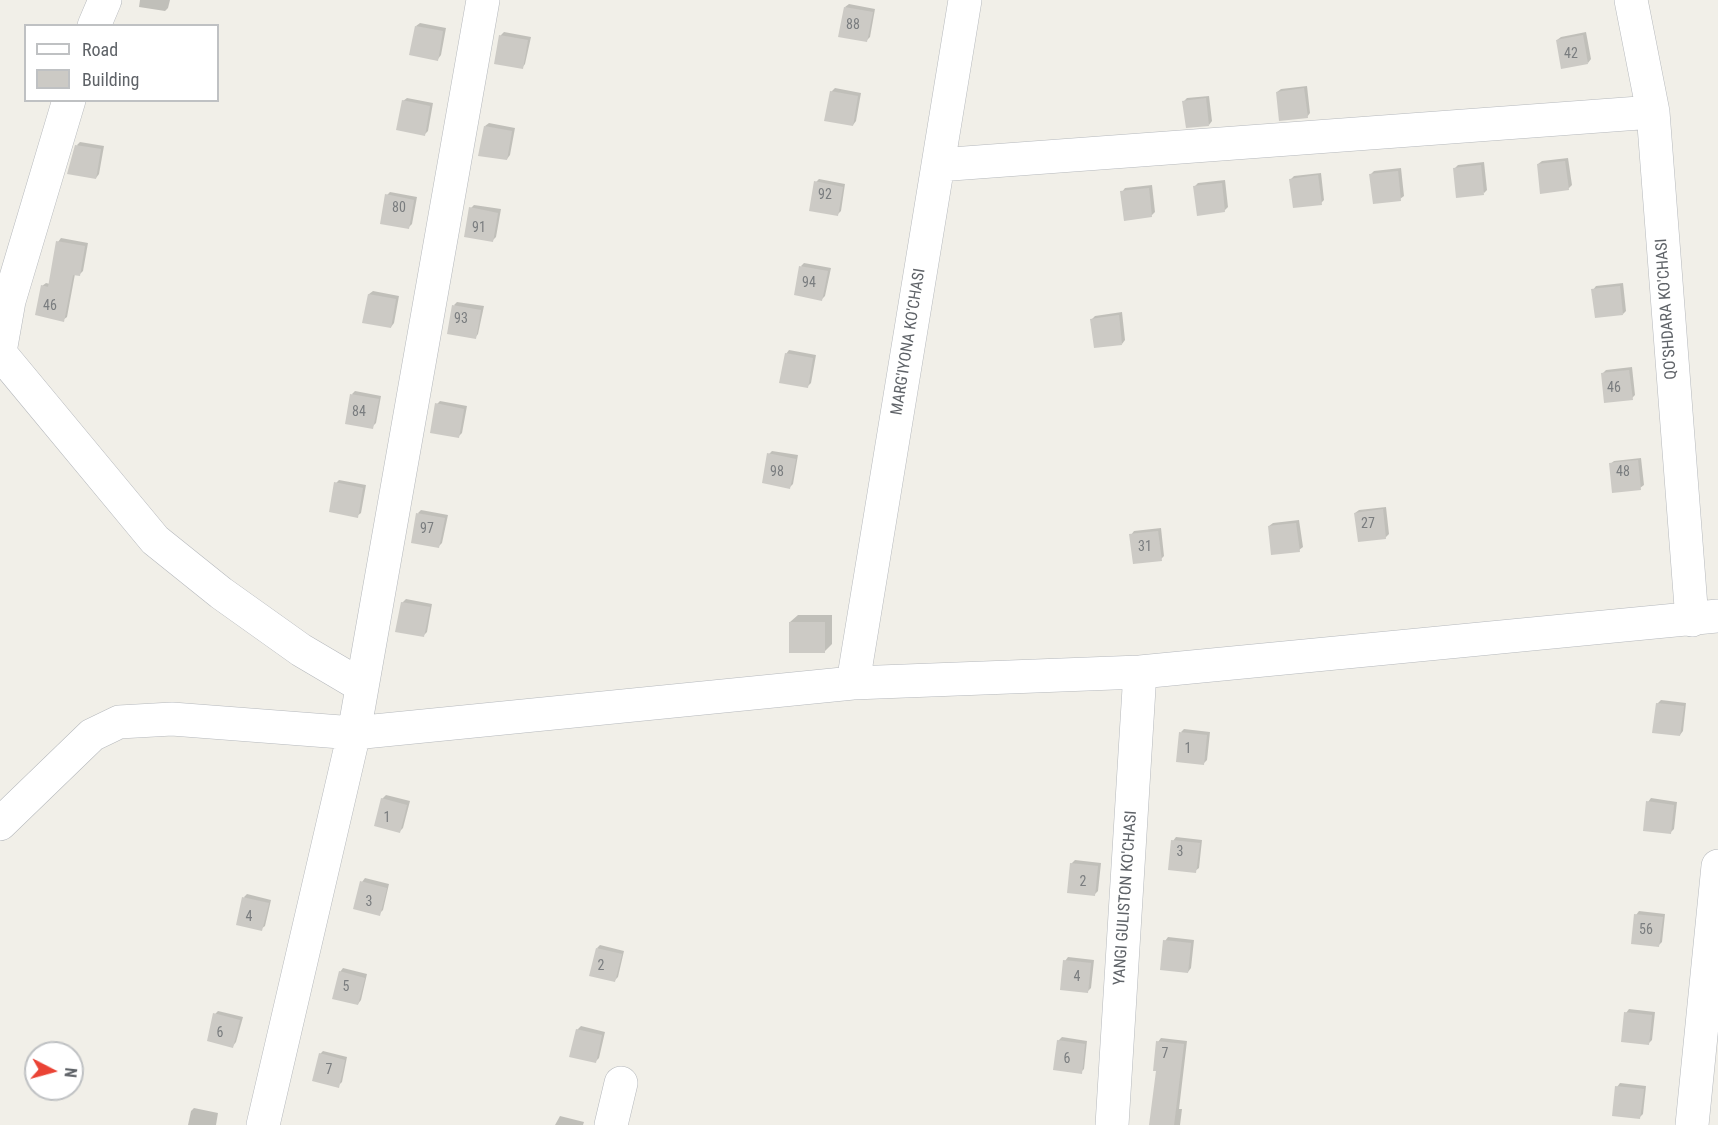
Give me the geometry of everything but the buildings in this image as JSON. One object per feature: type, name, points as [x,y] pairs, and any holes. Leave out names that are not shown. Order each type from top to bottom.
[{"type":"street","points":[[95,24],[105,0]]},
{"type":"street","points":[[263,1125],[354,733],[483,0]]},
{"type":"street","name":"MARG'IYONA KO'CHASI","points":[[853,683],[965,0]]},
{"type":"street","name":"QO'SHDARA KO'CHASI","points":[[1631,0],[1653,112],[1705,618]]},
{"type":"street","points":[[68,102],[9,301],[0,352],[155,540],[221,593],[301,650],[362,686]]},
{"type":"street","points":[[938,165],[1653,112]]},
{"type":"street","points":[[0,824],[92,735],[119,722],[172,718],[354,733],[853,683],[1140,672],[1705,618]]},
{"type":"street","name":"YANGI GULISTON KO'CHASI","points":[[1112,1125],[1140,672]]},
{"type":"street","points":[[1692,1125],[1718,866]]},
{"type":"street","points":[[611,1125],[621,1083]]}]
